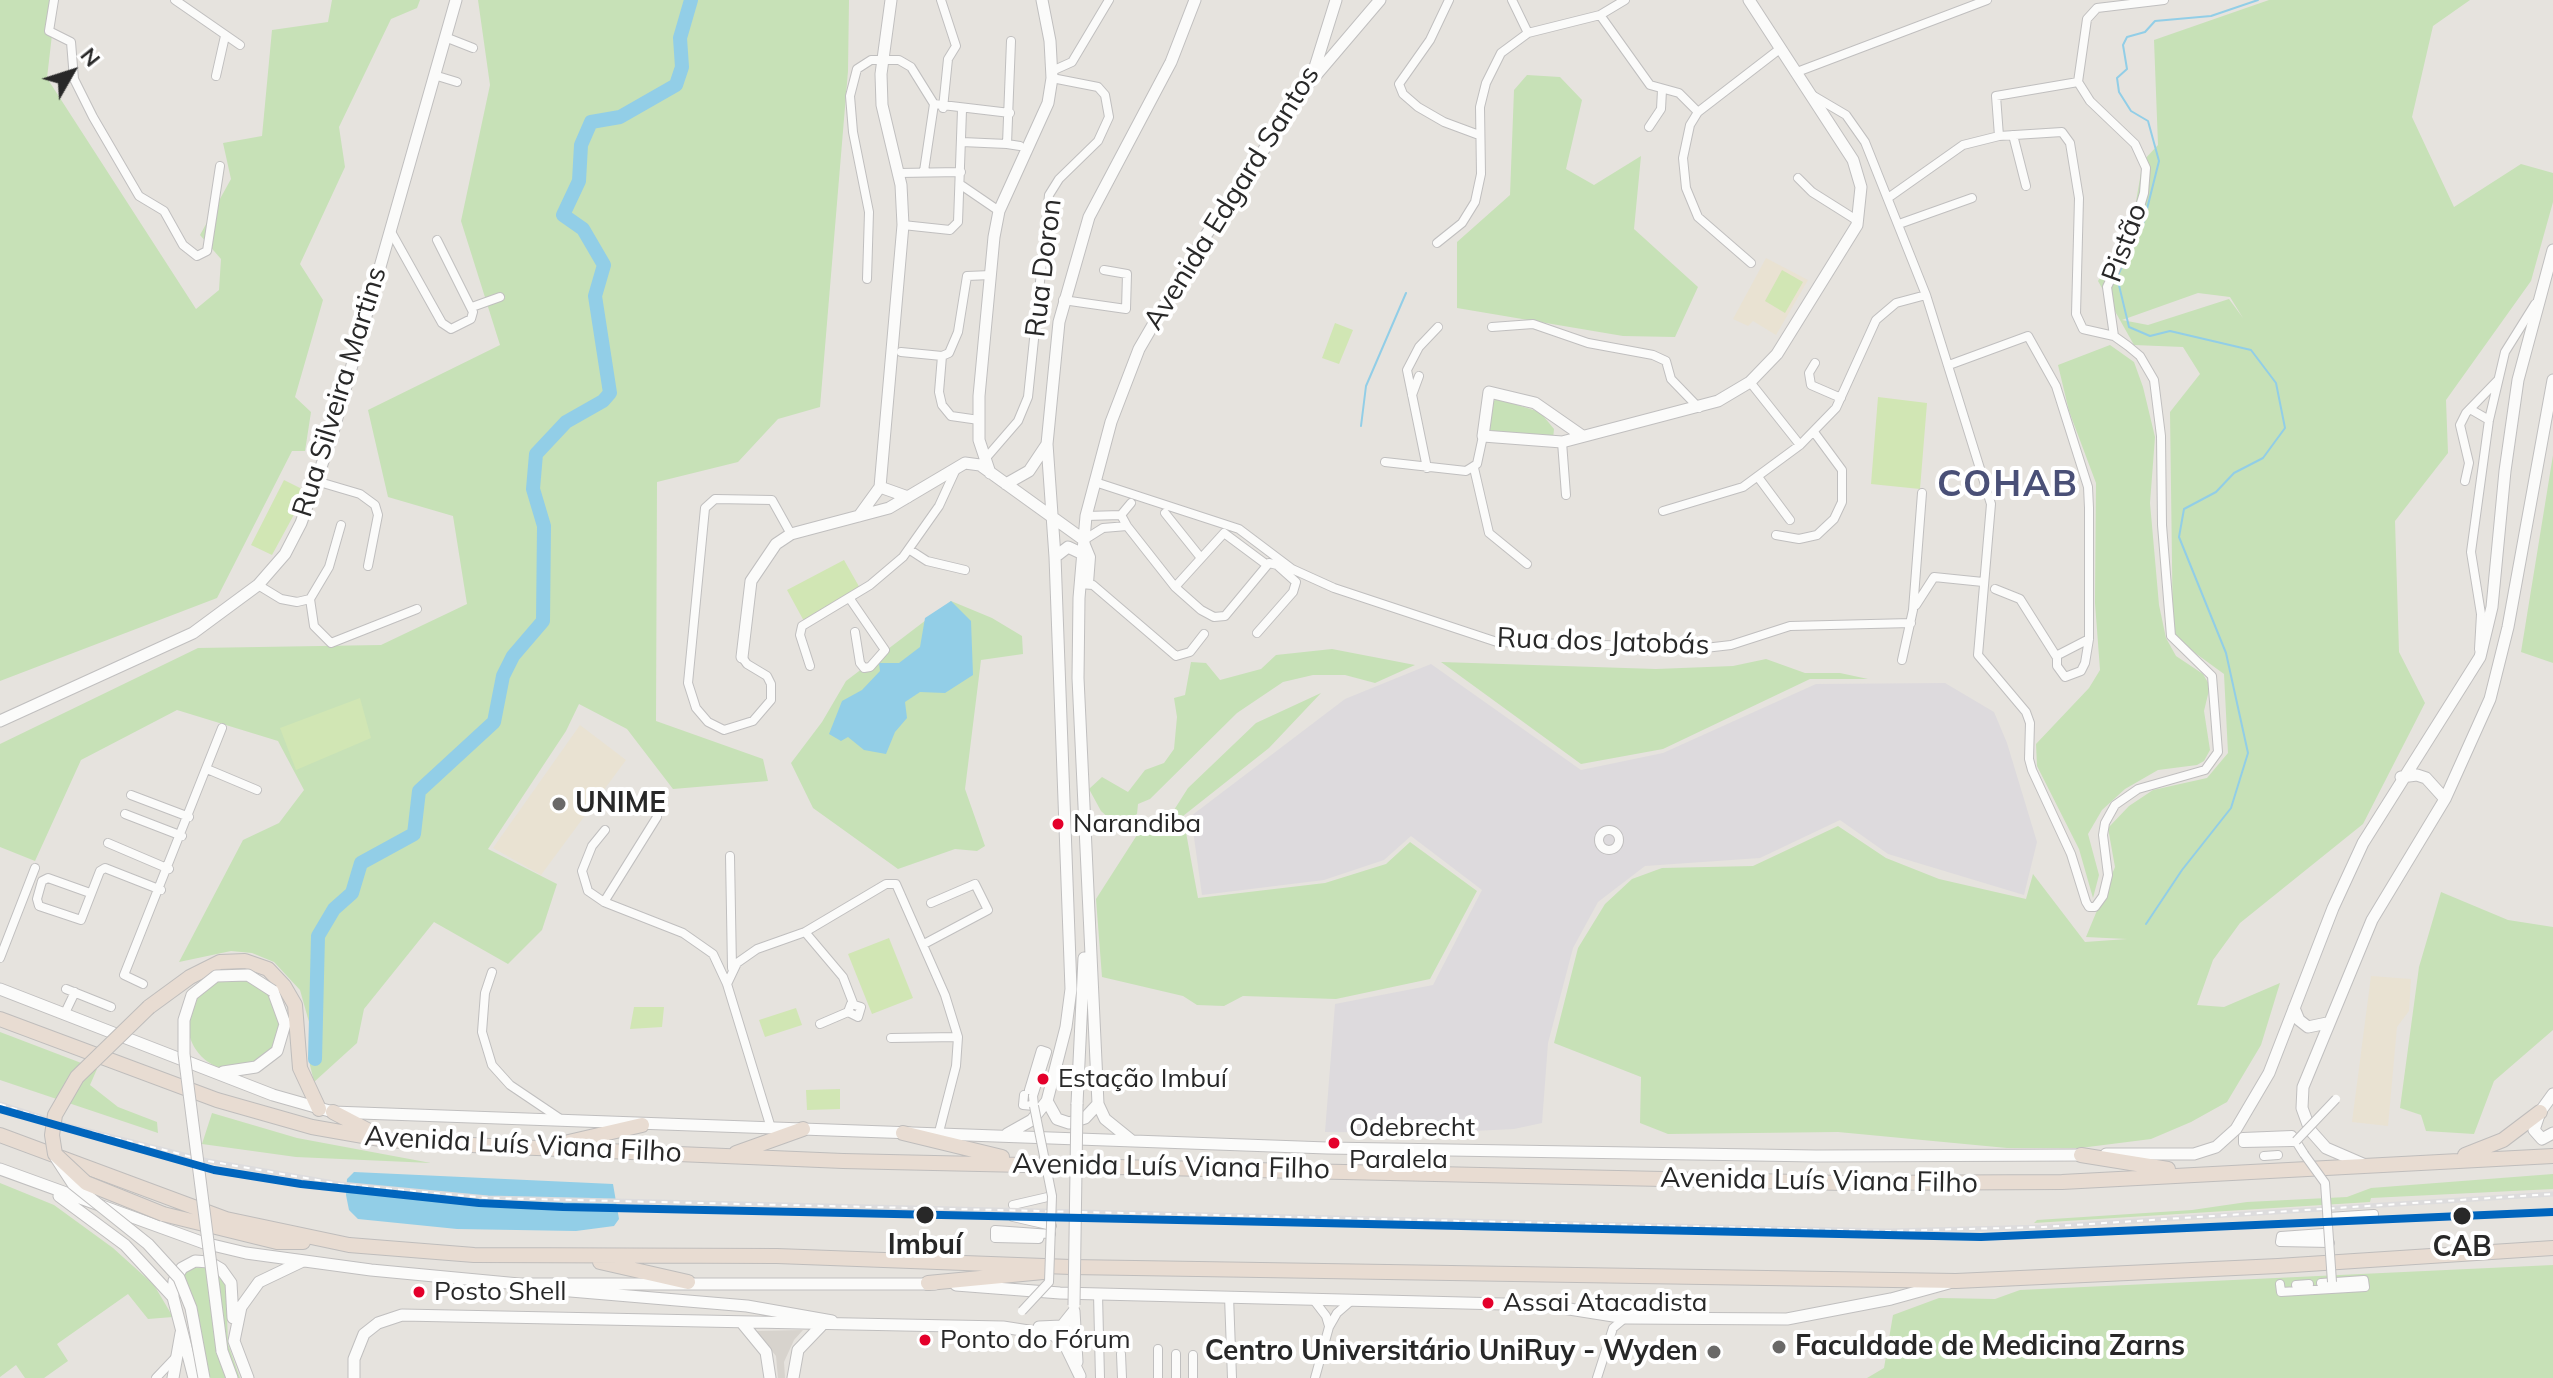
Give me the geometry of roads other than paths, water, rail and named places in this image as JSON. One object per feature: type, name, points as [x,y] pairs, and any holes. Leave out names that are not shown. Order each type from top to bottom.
[{"type":"highway","points":[[315,1239],[277,1242],[163,1214],[86,1183],[55,1154],[55,1115],[70,1086],[149,1007],[190,977],[220,962],[245,961],[268,969],[284,986],[295,1005],[300,1068],[306,1087],[326,1110],[386,1140]]},
{"type":"highway","name":"Avenida Luís Viana Filho","points":[[0,1019],[217,1100],[312,1127],[386,1140],[726,1157],[1845,1183],[2062,1182],[2553,1156]]},
{"type":"highway","points":[[2444,1161],[2503,1140],[2540,1112]]},
{"type":"highway","points":[[544,1148],[642,1125]]},
{"type":"highway","points":[[726,1157],[803,1129]]},
{"type":"highway","points":[[903,1133],[1022,1163]]},
{"type":"highway","points":[[0,1135],[191,1208],[315,1239],[474,1255],[886,1258],[1071,1267],[1956,1281],[2278,1266],[2553,1248]]},
{"type":"highway","points":[[2081,1155],[2204,1174]]},
{"type":"highway","points":[[568,1256],[688,1282]]},
{"type":"highway","points":[[928,1283],[1002,1278],[1071,1267]]},
{"type":"main road","name":"Rua Silveira Martins","points":[[0,721],[193,633],[258,585],[292,543],[316,481],[456,0]]},
{"type":"main road","points":[[859,516],[880,487],[903,225],[899,173],[882,105],[891,0]]},
{"type":"main road","points":[[1018,165],[1027,155],[1048,103],[1052,75],[1049,24],[1042,0]]},
{"type":"main road","points":[[1003,1135],[1032,1120],[1047,1101],[1066,1027],[1071,989],[1055,557],[1047,444],[1055,350],[1066,300],[1098,195],[1148,107],[1195,0]]},
{"type":"main road","name":"Avenida Edgard Santos","points":[[1098,1104],[1078,678],[1086,516],[1127,376],[1149,331],[1200,244],[1311,80],[1336,0]]},
{"type":"main road","points":[[1311,80],[1380,0]]},
{"type":"main road","points":[[1581,435],[1535,403],[1489,392],[1483,436],[1562,442],[1718,401],[1750,382],[1782,347],[1844,249],[1858,221],[1861,187],[1853,160],[1749,0]]},
{"type":"main road","points":[[990,473],[979,440],[979,420],[999,211],[1018,165],[1020,146],[1035,133]]},
{"type":"main road","name":"Avenida Luís Viana Filho","points":[[0,989],[206,1070],[326,1110],[642,1125],[1529,1152],[2194,1154],[2216,1147],[2236,1129],[2250,1110],[2269,1073],[2348,873],[2401,777],[2480,657],[2492,607],[2511,423],[2538,300],[2553,250]]},
{"type":"main road","points":[[2371,1166],[2326,1148],[2305,1120],[2303,1087],[2372,920],[2445,799],[2478,731],[2498,674],[2553,380]]},
{"type":"main road","points":[[742,657],[751,581],[767,554],[791,534],[878,512],[908,497],[961,466],[979,440]]},
{"type":"main road","points":[[1014,491],[1047,444]]},
{"type":"main road","points":[[961,466],[980,465],[1014,491],[1071,525],[1086,516]]},
{"type":"main road","points":[[1014,491],[1033,474],[1049,470]]},
{"type":"main road","points":[[880,487],[908,497]]},
{"type":"main road","points":[[1014,491],[1052,534]]},
{"type":"main road","points":[[1051,514],[1084,540]]},
{"type":"main road","points":[[1055,557],[1068,547],[1083,554]]},
{"type":"main road","points":[[2401,777],[2417,775],[2426,778],[2445,799]]},
{"type":"main road","points":[[1080,1377],[1074,1308],[1078,1022],[1087,918]]},
{"type":"main road","points":[[206,1070],[243,1072],[263,1063],[277,1051],[285,1024],[273,991],[248,975],[216,976],[192,995],[184,1020],[184,1054],[222,1351],[232,1378]]},
{"type":"main road","points":[[2294,1008],[2299,1020],[2308,1027],[2327,1023]]},
{"type":"main road","points":[[2553,1094],[2534,1125],[2536,1135],[2545,1138],[2553,1133]]},
{"type":"main road","points":[[1047,1101],[1057,1119],[1069,1123],[1085,1118],[1098,1104],[1105,1119],[1132,1140]]},
{"type":"main road","points":[[55,1154],[73,1184],[148,1244],[179,1278],[191,1308],[204,1378]]},
{"type":"main road","points":[[0,1169],[204,1243],[303,1260],[519,1284],[583,1295],[747,1306],[848,1326]]},
{"type":"main road","points":[[42,1185],[88,1214],[125,1245],[173,1297]]},
{"type":"main road","points":[[233,1329],[247,1297],[259,1282],[303,1260]]},
{"type":"main road","points":[[194,1378],[173,1297],[174,1281],[182,1268],[195,1261],[216,1265],[231,1283],[237,1355],[248,1378]]},
{"type":"main road","points":[[519,1284],[928,1283],[1098,1294],[1544,1305],[1626,1318],[1799,1318],[1891,1299],[1956,1281]]},
{"type":"main road","points":[[354,1378],[354,1359],[364,1334],[378,1323],[402,1315],[821,1326],[1003,1327],[1062,1326],[1074,1308]]},
{"type":"main road","points":[[743,1324],[766,1352],[770,1378]]},
{"type":"main road","points":[[173,1378],[182,1325]]},
{"type":"main road","points":[[793,1378],[798,1350],[821,1326]]},
{"type":"main road","points":[[1003,1327],[1054,1335],[1066,1347],[1080,1377]]},
{"type":"street","points":[[54,0],[49,31],[71,42],[74,79],[93,117],[136,192],[164,211],[183,245],[197,256],[207,251],[220,166]]},
{"type":"street","points":[[175,0],[240,45]]},
{"type":"street","points":[[924,171],[948,59],[956,46],[941,0]]},
{"type":"street","points":[[1070,79],[1072,62],[1109,0]]},
{"type":"street","points":[[1449,0],[1430,40],[1399,84],[1403,94],[1418,107],[1444,122],[1479,135]]},
{"type":"street","points":[[1512,0],[1528,33]]},
{"type":"street","points":[[1437,243],[1462,223],[1475,202],[1481,174],[1479,135],[1482,94],[1501,53],[1528,33],[1600,15],[1625,0]]},
{"type":"street","points":[[1797,72],[1987,0]]},
{"type":"street","points":[[2085,0],[2092,11]]},
{"type":"street","points":[[1999,136],[1996,96],[2078,82],[2087,19],[2092,11],[2158,1]]},
{"type":"street","points":[[1600,15],[1650,85],[1679,93],[1698,112]]},
{"type":"street","points":[[216,76],[225,36]]},
{"type":"street","points":[[445,37],[473,48]]},
{"type":"street","points":[[1007,144],[1011,41]]},
{"type":"street","points":[[1751,263],[1705,225],[1689,199],[1683,176],[1683,158],[1690,125],[1698,112],[1781,48]]},
{"type":"street","points":[[867,279],[869,212],[853,132],[851,85],[864,63],[884,58],[908,65],[938,106],[1010,113]]},
{"type":"street","points":[[1052,75],[1072,62]]},
{"type":"street","points":[[434,75],[457,82]]},
{"type":"street","name":"Rua Doron","points":[[986,458],[1018,421],[1028,397],[1049,195],[1059,179],[1098,141],[1109,117],[1105,95],[1098,87],[1052,75]]},
{"type":"street","name":"Pistão","points":[[2078,82],[2090,101],[2135,144],[2146,168],[2144,193],[2131,236],[2107,287],[2114,336]]},
{"type":"street","points":[[1649,127],[1661,109],[1662,90]]},
{"type":"street","points":[[1812,95],[1836,107],[1856,127],[1926,295],[1991,504],[1978,655],[2026,712],[2030,723],[2029,759],[2032,770],[2071,854],[2086,902],[2089,907],[2095,907],[2103,896],[2108,875],[2103,835],[2115,805],[2138,789],[2205,770],[2218,752],[2212,676],[2173,639],[2170,630],[2161,500],[2161,436],[2154,380],[2140,356],[2114,336],[2083,329],[2074,305],[2079,198],[2069,138],[2054,130],[1999,136],[1956,148],[1888,198]]},
{"type":"street","points":[[903,225],[954,229],[960,218],[962,110]]},
{"type":"street","points":[[2013,135],[2026,186]]},
{"type":"street","points":[[962,142],[1020,146]]},
{"type":"street","points":[[899,173],[961,172]]},
{"type":"street","points":[[1798,178],[1812,192],[1858,221]]},
{"type":"street","points":[[961,185],[999,211]]},
{"type":"street","points":[[1899,224],[1972,198]]},
{"type":"street","points":[[390,230],[446,329],[471,319],[472,307],[437,240]]},
{"type":"street","points":[[1066,300],[1126,309],[1127,274],[1104,270]]},
{"type":"street","points":[[901,352],[942,356],[951,349],[958,332],[967,276],[991,275]]},
{"type":"street","points":[[1663,511],[1732,491],[1758,477],[1800,445],[1830,417],[1876,320],[1896,303],[1926,295]]},
{"type":"street","points":[[472,307],[500,297]]},
{"type":"street","points":[[2480,657],[2481,614],[2471,552],[2489,420],[2505,352],[2538,300]]},
{"type":"street","points":[[1492,327],[1533,324],[1588,343],[1653,355],[1666,361],[1671,379],[1699,408]]},
{"type":"street","points":[[1427,468],[1407,370],[1419,347],[1438,327]]},
{"type":"street","points":[[1949,365],[2028,336],[2056,386],[2088,487],[2089,639],[2085,663],[2072,677],[2065,677],[2057,666],[2057,657],[2020,599],[1995,589]]},
{"type":"street","points":[[942,356],[939,392],[942,405],[951,416],[979,420]]},
{"type":"street","points":[[1815,363],[1809,373],[1811,385],[1841,398]]},
{"type":"street","points":[[1412,396],[1419,376]]},
{"type":"street","points":[[2465,481],[2469,463],[2460,425],[2470,409],[2498,379]]},
{"type":"street","points":[[1750,382],[1800,445]]},
{"type":"street","points":[[2470,409],[2489,420]]},
{"type":"street","points":[[1776,535],[1799,539],[1817,535],[1834,519],[1842,502],[1842,470],[1814,432]]},
{"type":"street","points":[[1483,436],[1474,468],[1489,533],[1527,564]]},
{"type":"street","points":[[1562,442],[1566,495]]},
{"type":"street","points":[[1385,462],[1460,471],[1474,468]]},
{"type":"street","points":[[810,666],[801,629],[850,599],[890,570],[910,550],[961,466]]},
{"type":"street","points":[[1758,477],[1790,520]]},
{"type":"street","points":[[316,481],[360,494],[375,505],[378,515],[368,566]]},
{"type":"street","name":"Rua dos Jatobás","points":[[1095,482],[1239,529],[1292,569],[1334,588],[1497,642],[1705,648],[1731,645],[1790,626],[1911,623]]},
{"type":"street","points":[[1902,660],[1913,610],[1922,493]]},
{"type":"street","points":[[742,657],[747,664],[767,676],[771,684],[771,700],[753,721],[724,730],[708,722],[696,708],[688,683],[705,508],[715,499],[772,500],[791,534]]},
{"type":"street","points":[[1086,516],[1121,515],[1131,503]]},
{"type":"street","points":[[1165,513],[1201,558]]},
{"type":"street","points":[[1121,515],[1175,587],[1201,610],[1222,618],[1267,565]]},
{"type":"street","points":[[341,525],[329,567],[310,599],[314,626],[331,643],[417,609]]},
{"type":"street","points":[[1127,526],[1103,528],[1084,540],[1091,557],[1084,583],[1170,653],[1185,655],[1204,634]]},
{"type":"street","points":[[1175,587],[1224,533],[1267,565],[1277,565],[1296,586],[1257,633]]},
{"type":"street","points":[[910,550],[927,561],[965,570]]},
{"type":"street","points":[[1913,610],[1934,577],[1983,582]]},
{"type":"street","points":[[258,585],[281,599],[297,602],[310,599]]},
{"type":"street","points":[[850,599],[885,650],[870,667],[864,668],[860,663],[855,632]]},
{"type":"street","points":[[2057,657],[2089,639]]},
{"type":"street","points":[[143,984],[124,975],[161,890],[222,728]]},
{"type":"street","points":[[207,769],[257,790]]},
{"type":"street","points":[[131,795],[189,817]]},
{"type":"street","points":[[125,814],[182,836]]},
{"type":"street","points":[[1084,815],[1103,828]]},
{"type":"street","points":[[604,902],[657,817]]},
{"type":"street","points":[[605,830],[592,846],[582,871],[588,891],[604,902],[683,933],[713,954],[727,984],[771,1128]]},
{"type":"street","points":[[108,843],[169,869]]},
{"type":"street","points":[[727,984],[732,969],[730,856]]},
{"type":"street","points":[[0,958],[35,868]]},
{"type":"street","points":[[90,893],[46,878],[37,899],[39,906],[78,921],[85,916],[90,893],[105,868],[161,890]]},
{"type":"street","points":[[732,969],[757,949],[805,932],[892,882],[898,887],[924,944],[958,1037],[956,1066],[939,1132]]},
{"type":"street","points":[[924,944],[988,910],[975,884],[931,903]]},
{"type":"street","points":[[805,932],[843,977],[853,1003],[861,1007],[861,1014],[853,1017],[848,1012]]},
{"type":"street","points":[[492,972],[485,993],[482,1032],[492,1065],[510,1085],[567,1122]]},
{"type":"street","points":[[64,1015],[70,991],[111,1007]]},
{"type":"street","points":[[820,1024],[848,1012],[853,1003]]},
{"type":"street","points":[[891,1038],[958,1037]]},
{"type":"street","points":[[1022,1311],[1049,1282],[1052,1196],[1033,1096],[1047,1052],[1041,1050],[1029,1090],[1039,1065]]},
{"type":"street","points":[[1026,1085],[1027,1075]]},
{"type":"street","points":[[1024,1095],[1023,1105],[1034,1106]]},
{"type":"street","points":[[2296,1141],[2336,1099]]},
{"type":"street","points":[[2251,1139],[2291,1138],[2292,1142],[2243,1143],[2243,1137],[2292,1135],[2325,1183],[2332,1282]]},
{"type":"street","points":[[2292,1155],[2304,1154]]},
{"type":"street","points":[[2264,1156],[2278,1155]]},
{"type":"street","points":[[1013,1205],[1052,1196]]},
{"type":"street","points":[[2328,1217],[2374,1214]]},
{"type":"street","points":[[1013,1217],[1051,1230]]},
{"type":"street","points":[[1038,1238],[999,1233],[1040,1236],[1039,1239],[995,1238],[995,1230],[1051,1230]]},
{"type":"street","points":[[2291,1239],[2323,1239],[2323,1233],[2281,1236],[2280,1242],[2330,1243]]},
{"type":"street","points":[[2280,1284],[2281,1292],[2365,1287],[2364,1280],[2321,1283]]},
{"type":"street","points":[[2296,1285],[2309,1284]]},
{"type":"street","points":[[1098,1294],[1100,1378]]},
{"type":"street","points":[[1229,1296],[1232,1378]]},
{"type":"street","points":[[1313,1299],[1326,1316],[1329,1327]]},
{"type":"street","points":[[1315,1378],[1329,1327],[1352,1300]]},
{"type":"street","points":[[1600,1314],[1610,1334]]},
{"type":"street","points":[[1597,1378],[1610,1334],[1615,1324],[1626,1318]]},
{"type":"street","points":[[1158,1349],[1158,1378]]},
{"type":"street","points":[[1121,1354],[1122,1378]]},
{"type":"street","points":[[1176,1354],[1176,1378]]},
{"type":"street","points":[[1193,1355],[1193,1378]]},
{"type":"street","points":[[156,1378],[176,1358]]},
{"type":"water","points":[[951,601],[971,621],[973,675],[945,693],[920,692],[905,702],[907,718],[895,732],[886,754],[864,750],[848,737],[841,741],[829,734],[842,701],[862,690],[880,671],[879,663],[899,663],[920,647],[925,618]]},
{"type":"water","points":[[354,1172],[613,1184],[619,1219],[614,1226],[576,1231],[457,1229],[358,1219],[349,1210],[346,1195],[347,1179]]},
{"type":"waterway","points":[[315,1059],[318,936],[334,909],[352,893],[361,863],[414,834],[419,791],[494,722],[503,676],[513,656],[543,621],[544,526],[533,489],[536,454],[566,422],[603,401],[610,393],[595,296],[604,265],[583,229],[563,215],[579,181],[581,145],[591,122],[620,117],[676,85],[682,67],[680,38],[691,0]]},
{"type":"waterway","points":[[2146,924],[2182,870],[2231,808],[2248,753],[2226,653],[2179,537],[2184,509],[2216,492],[2234,473],[2263,458],[2285,428],[2276,383],[2251,350],[2170,331],[2150,336],[2129,327],[2117,277],[2144,221],[2159,161],[2148,121],[2131,111],[2119,92],[2117,78],[2127,69],[2123,45],[2127,37],[2145,32],[2155,21],[2211,16],[2258,0]]},
{"type":"waterway","points":[[1361,426],[1366,386],[1406,293]]},
{"type":"railway","points":[[0,1104],[65,1125],[208,1161],[340,1184],[488,1198],[1888,1231],[2043,1227],[2553,1194]]},
{"type":"place","name":"UNIME","points":[[559,804]]},
{"type":"place","name":"Narandiba","points":[[1058,824]]},
{"type":"place","name":"Estação Imbuí","points":[[1043,1079]]},
{"type":"place","name":"Odebrecht Paralela","points":[[1334,1143]]},
{"type":"place","name":"Imbuí","points":[[925,1215]]},
{"type":"place","name":"CAB","points":[[2462,1216]]},
{"type":"place","name":"Posto Shell","points":[[419,1292]]},
{"type":"place","name":"Assai Atacadista","points":[[1488,1303]]},
{"type":"place","name":"Ponto do Fórum","points":[[925,1340]]},
{"type":"place","name":"Faculdade de Medicina Zarns","points":[[1779,1347]]},
{"type":"place","name":"Centro Universitário UniRuy - Wyden","points":[[1714,1352]]},
{"type":"district","name":"COHAB","points":[[2008,485]]}]
